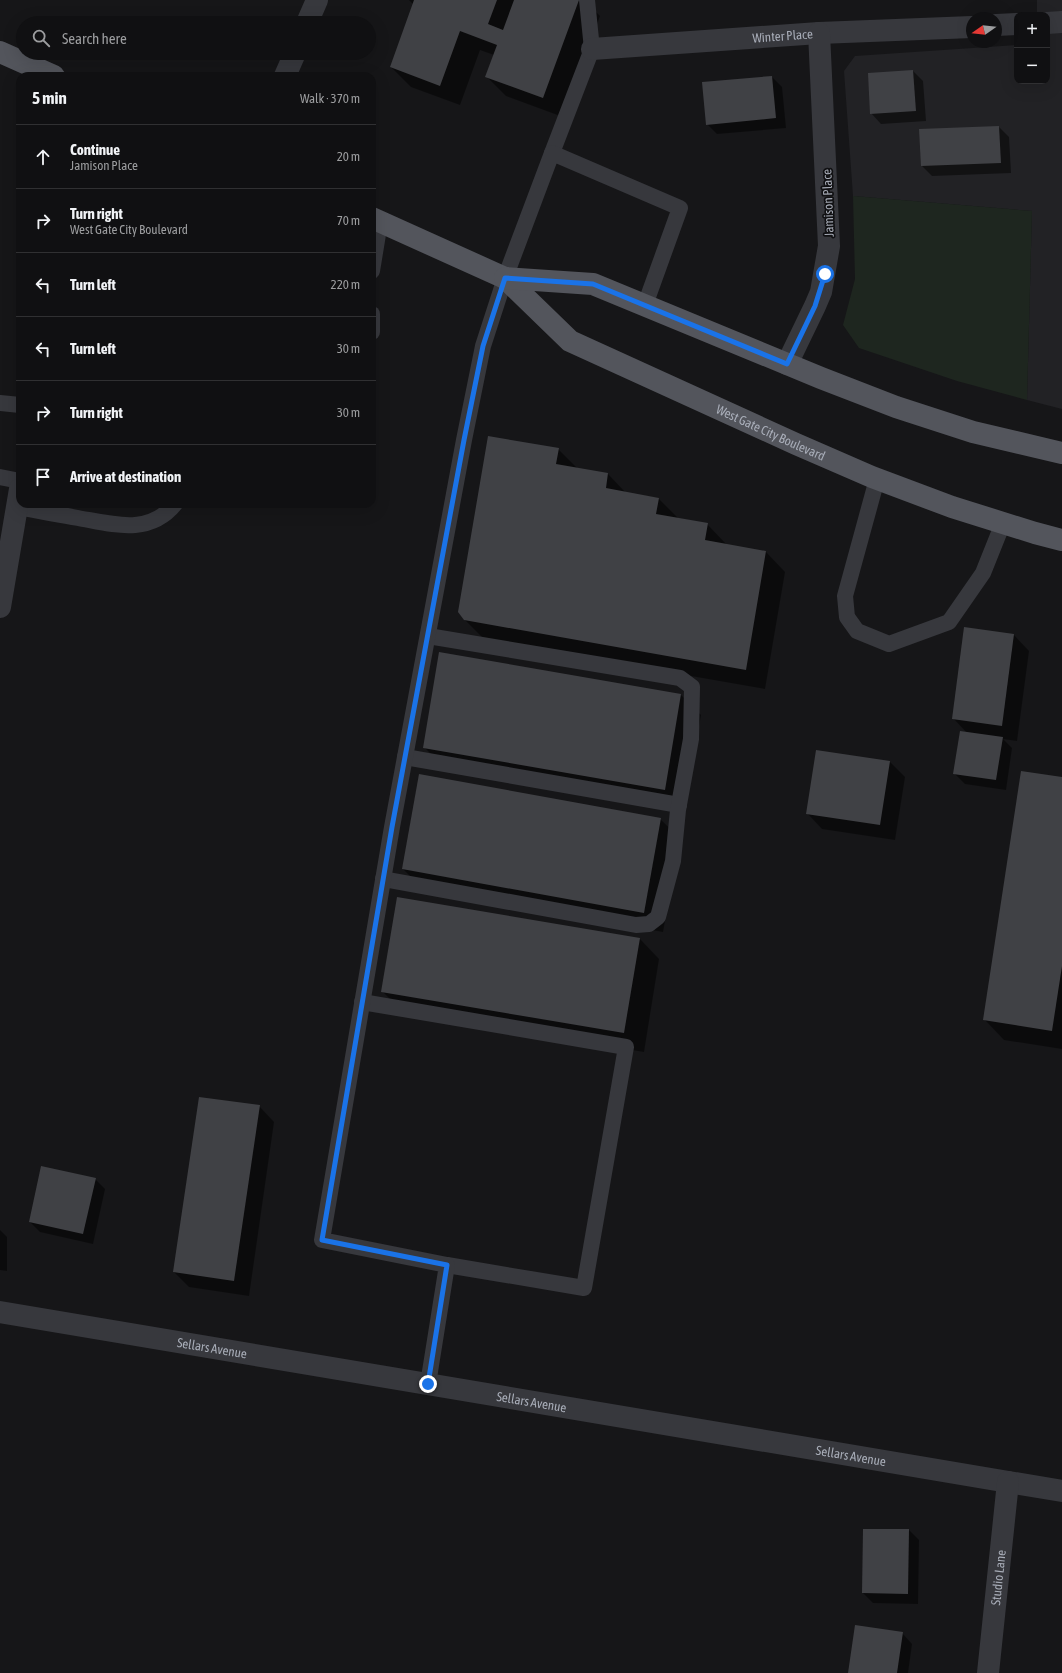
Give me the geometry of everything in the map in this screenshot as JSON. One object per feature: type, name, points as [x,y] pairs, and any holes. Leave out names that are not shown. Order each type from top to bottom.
[{"type":"main road","points":[[0,52],[16,59]]},
{"type":"main road","points":[[18,60],[45,72]]},
{"type":"main road","name":"West Gate City Boulevard","points":[[376,220],[505,278],[570,341],[796,444],[877,479],[1003,524],[1062,540]]},
{"type":"main road","name":"West Gate City Boulevard","points":[[505,278],[593,284],[896,407],[973,432],[1062,453]]},
{"type":"street","points":[[310,16],[317,0]]},
{"type":"street","points":[[1050,23],[1062,22]]},
{"type":"street","points":[[1002,25],[1014,24]]},
{"type":"street","name":"Winter Place","points":[[592,49],[819,33],[966,26]]},
{"type":"street","name":"Jamison Place","points":[[787,364],[821,292],[829,246],[819,33]]},
{"type":"street","points":[[287,72],[292,60]]},
{"type":"street","points":[[0,608],[16,508]]},
{"type":"street","name":"Sellars Avenue","points":[[0,1312],[1062,1491]]},
{"type":"street","name":"Studio Lane","points":[[988,1673],[1008,1482]]},
{"type":"lane","points":[[362,1002],[626,1047],[584,1288],[447,1265],[322,1240],[362,1002],[383,879],[464,440],[483,346],[505,278],[592,49],[587,0]]},
{"type":"lane","points":[[552,152],[680,208],[645,306]]},
{"type":"lane","points":[[0,403],[16,405]]},
{"type":"lane","points":[[0,477],[16,480]]},
{"type":"lane","points":[[877,479],[845,596],[847,617],[857,631],[889,644],[949,622],[983,573],[1003,524]]},
{"type":"lane","points":[[71,510],[125,526],[148,522],[166,514],[171,508]]},
{"type":"lane","points":[[383,879],[636,925],[649,924],[658,917],[674,861],[679,805],[691,739],[692,686],[680,678],[428,636]]},
{"type":"lane","points":[[405,757],[679,805]]},
{"type":"lane","points":[[428,1384],[447,1265]]},
{"type":"shaded area","points":[[1037,0],[1062,0],[1062,409],[1027,400],[1032,211],[853,196],[844,71],[855,56],[973,48],[1002,48],[1002,46],[1014,45],[1014,84],[1050,84],[1050,12],[1037,12]]},
{"type":"shaded area","points":[[853,196],[1032,211],[1027,400],[957,381],[859,348],[843,325],[855,279]]},
{"type":"building","points":[[414,0],[497,0],[488,24],[503,30],[514,0],[579,0],[543,98],[485,77],[497,45],[460,31],[440,86],[390,67]]},
{"type":"building","points":[[913,70],[916,111],[870,114],[868,73]]},
{"type":"building","points":[[772,76],[776,118],[706,125],[702,82]]},
{"type":"building","points":[[999,126],[1001,163],[921,166],[919,129]]},
{"type":"building","points":[[488,436],[559,448],[556,464],[608,473],[606,488],[659,498],[656,514],[708,523],[705,540],[766,551],[746,670],[464,620],[458,612]]},
{"type":"building","points":[[964,627],[1014,634],[1002,726],[952,719]]},
{"type":"building","points":[[439,652],[681,694],[665,790],[423,748]]},
{"type":"building","points":[[960,731],[1003,737],[996,780],[953,774]]},
{"type":"building","points":[[816,750],[890,761],[880,825],[806,814]]},
{"type":"building","points":[[1021,771],[1062,777],[1062,966],[1052,1031],[983,1020]]},
{"type":"building","points":[[419,774],[661,818],[644,913],[402,869]]},
{"type":"building","points":[[397,897],[640,938],[624,1033],[381,992]]},
{"type":"building","points":[[199,1097],[260,1105],[234,1281],[173,1272]]},
{"type":"building","points":[[41,1166],[96,1178],[83,1234],[29,1222]]},
{"type":"building","points":[[863,1529],[909,1529],[908,1594],[862,1593]]},
{"type":"building","points":[[855,1625],[903,1632],[897,1673],[848,1673]]},
{"type":"route","points":[[428,1384],[447,1265],[322,1240],[392,827],[464,440],[483,346],[505,278],[593,284],[787,364],[821,292],[825,274]]}]
